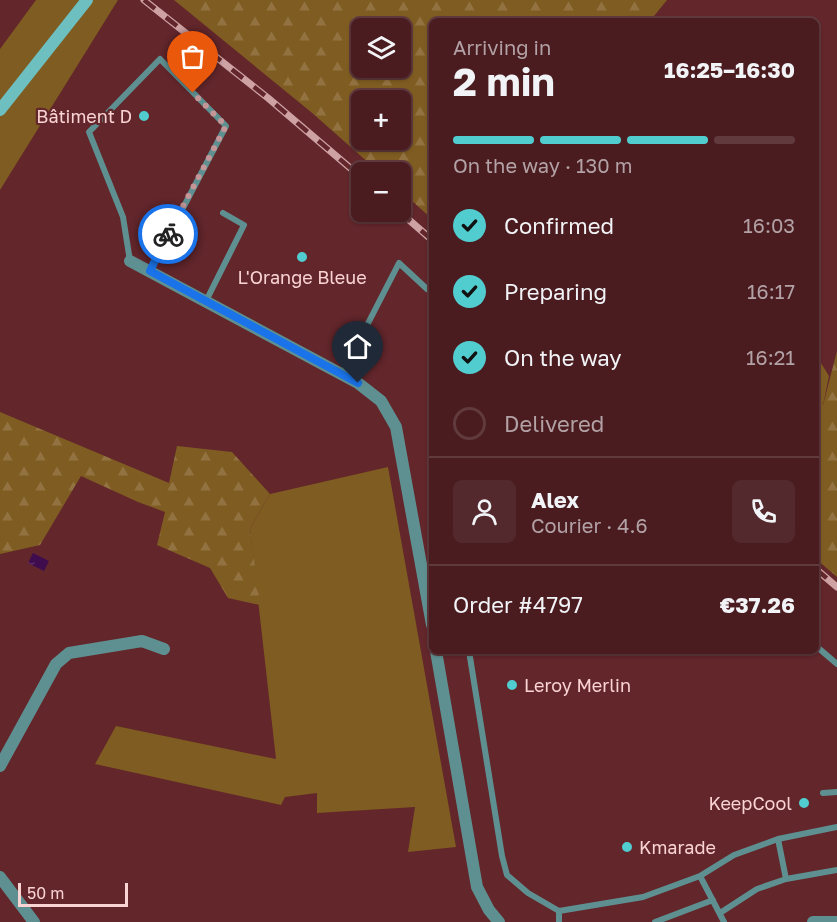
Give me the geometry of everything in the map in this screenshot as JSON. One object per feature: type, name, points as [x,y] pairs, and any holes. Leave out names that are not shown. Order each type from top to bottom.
[{"type":"main road","points":[[0,110],[87,0]]},
{"type":"street","points":[[130,261],[342,374],[381,401],[396,427],[427,567],[429,590]]},
{"type":"street","points":[[0,766],[56,664],[69,652],[142,641],[164,649]]},
{"type":"street","points":[[437,654],[477,887],[489,910],[499,922]]},
{"type":"street","points":[[0,877],[34,922]]},
{"type":"street","points":[[813,922],[837,922]]},
{"type":"lane","points":[[130,261],[123,218],[89,132],[160,59],[226,126],[150,271]]},
{"type":"lane","points":[[206,301],[244,225],[223,213]]},
{"type":"lane","points":[[342,374],[399,263],[426,289]]},
{"type":"lane","points":[[819,649],[837,664]]},
{"type":"lane","points":[[470,654],[507,875],[528,893],[559,911],[643,897],[700,876],[734,855],[778,838],[837,827]]},
{"type":"lane","points":[[824,793],[837,792]]},
{"type":"lane","points":[[778,838],[786,879]]},
{"type":"lane","points":[[720,913],[757,889],[786,879],[837,870]]},
{"type":"lane","points":[[700,876],[724,922]]},
{"type":"lane","points":[[655,922],[713,900]]},
{"type":"lane","points":[[559,911],[559,922]]},
{"type":"green space","points":[[36,0],[118,0],[0,190],[0,49]]},
{"type":"green space","points":[[174,0],[667,0],[652,18],[429,18],[429,216],[411,200],[411,162],[368,162],[354,150],[411,150],[411,90],[351,90],[351,147]]},
{"type":"green space","points":[[837,351],[837,577],[819,562],[819,402],[823,405]]},
{"type":"green space","points":[[819,360],[829,376],[823,405],[819,402]]},
{"type":"green space","points":[[0,412],[169,483],[177,446],[232,452],[270,494],[250,529],[260,605],[228,598],[210,568],[157,545],[165,512],[81,476],[40,545],[0,554]]},
{"type":"green space","points":[[388,467],[456,847],[408,852],[415,807],[317,813],[317,793],[285,797],[281,805],[95,764],[116,726],[276,759],[250,529],[270,494]]},
{"type":"water","points":[[33,553],[49,561],[44,571],[28,563]]},
{"type":"railway","points":[[144,0],[268,98],[351,169]]},
{"type":"railway","points":[[411,222],[429,237]]},
{"type":"railway","points":[[819,572],[837,587]]},
{"type":"way so far","points":[[168,234],[226,126],[193,93]]},
{"type":"place","name":"Bâtiment D","points":[[144,116]]},
{"type":"place","name":"L'Orange Bleue","points":[[302,257]]},
{"type":"place","name":"Leroy Merlin","points":[[512,685]]},
{"type":"place","name":"KeepCool","points":[[804,803]]},
{"type":"place","name":"Kmarade","points":[[627,847]]},
{"type":"route","points":[[168,234],[150,271],[358,383]]}]
